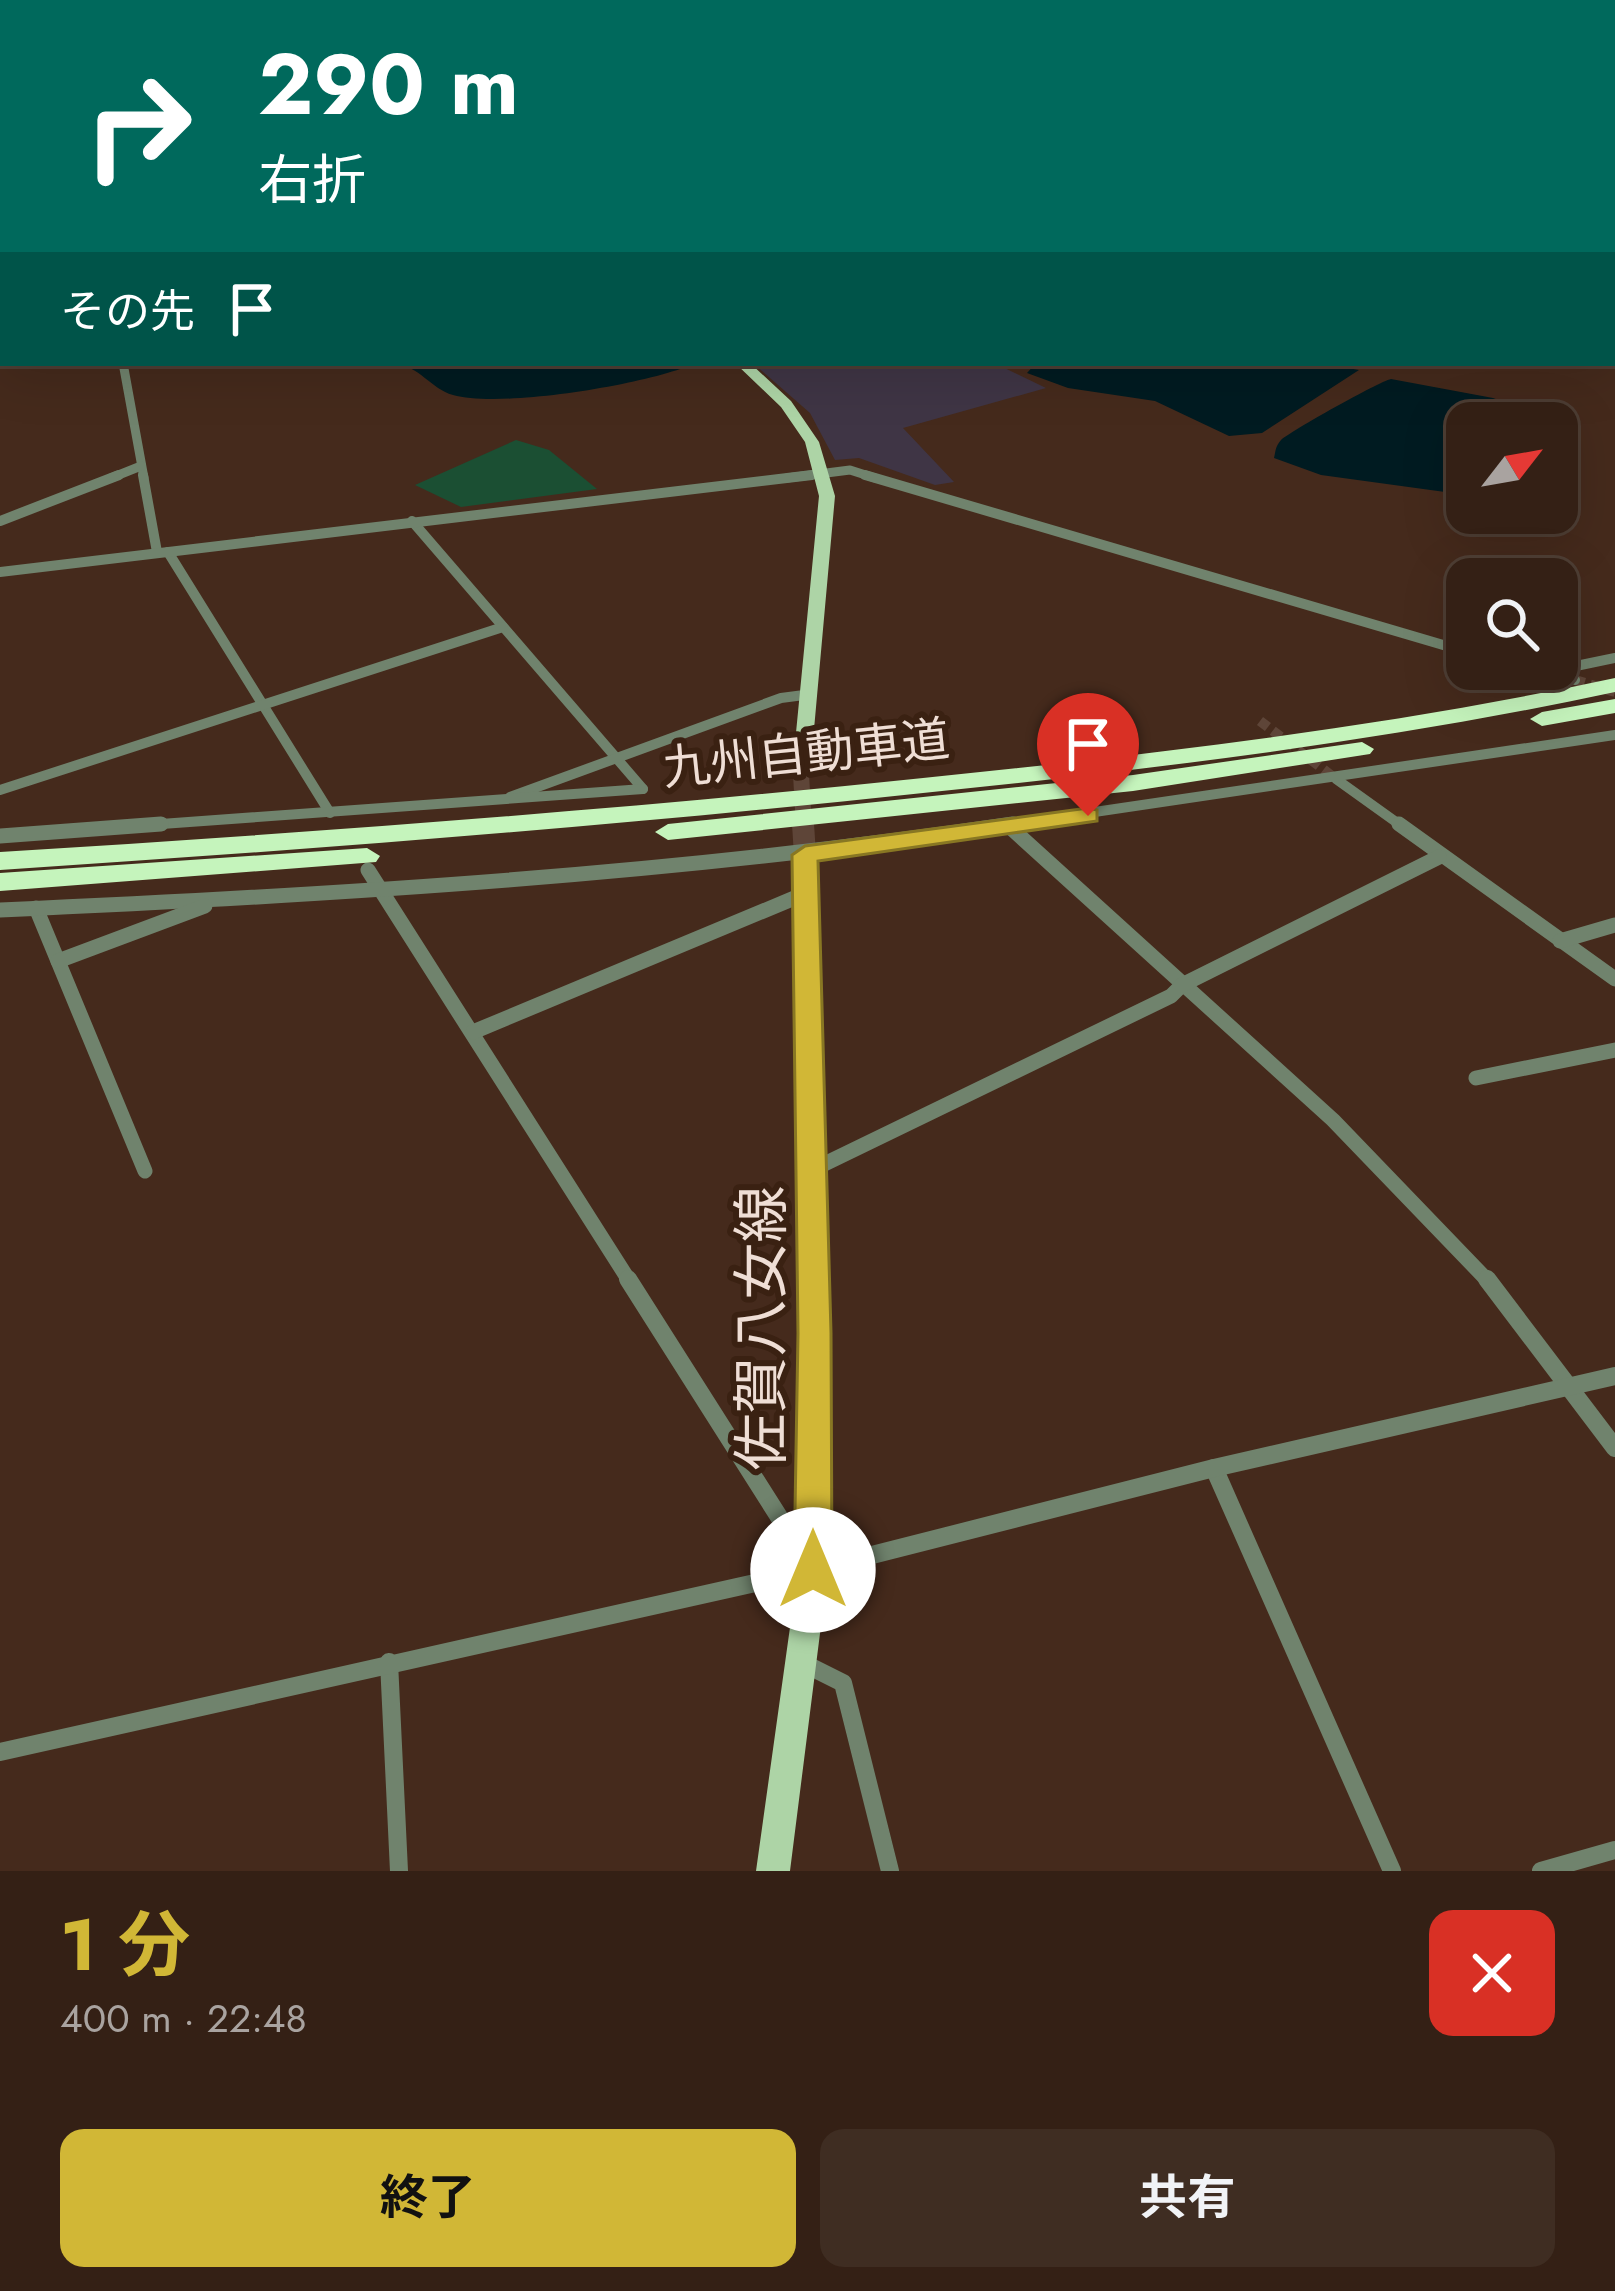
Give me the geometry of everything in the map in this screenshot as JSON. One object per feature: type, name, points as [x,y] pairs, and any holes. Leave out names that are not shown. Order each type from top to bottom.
[{"type":"highway","name":"九州自動車道","points":[[1,838],[666,814],[1095,768],[1356,732],[1615,685]]},
{"type":"highway","name":"九州自動車道","points":[[0,882],[830,818],[1314,758],[1615,706]]},
{"type":"main road","points":[[745,366],[786,404],[812,442],[821,473],[826,525],[804,695],[801,774]]},
{"type":"main road","name":"佐賀八女線","points":[[773,1871],[813,1570],[805,855]]},
{"type":"street","points":[[124,366],[162,552],[337,816]]},
{"type":"street","points":[[0,521],[141,466]]},
{"type":"street","points":[[0,572],[456,512],[850,470],[1446,646]]},
{"type":"street","points":[[1,838],[337,816],[643,789],[412,521]]},
{"type":"street","points":[[0,790],[503,627]]},
{"type":"street","points":[[1578,666],[1615,658]]},
{"type":"street","points":[[494,803],[781,698],[804,695]]},
{"type":"street","points":[[0,910],[221,900],[805,855],[1615,735]]},
{"type":"street","points":[[1336,779],[1615,980]]},
{"type":"street","points":[[1011,828],[1410,1194],[1575,1385],[1615,1448]]},
{"type":"street","points":[[812,1170],[1171,996],[1182,985],[1439,857]]},
{"type":"street","points":[[368,870],[813,1570]]},
{"type":"street","points":[[473,1032],[804,894]]},
{"type":"street","points":[[58,961],[221,900]]},
{"type":"street","points":[[36,908],[145,1171]]},
{"type":"street","points":[[1560,940],[1615,925]]},
{"type":"street","points":[[1476,1078],[1615,1050]]},
{"type":"street","points":[[0,1752],[813,1570],[1214,1468],[1615,1376]]},
{"type":"street","points":[[1214,1468],[1392,1871]]},
{"type":"street","points":[[800,1661],[843,1683],[890,1871]]},
{"type":"street","points":[[389,1662],[399,1871]]},
{"type":"street","points":[[1541,1871],[1615,1850]]},
{"type":"shaded area","points":[[756,366],[1000,366],[1046,388],[903,428],[954,482],[935,485],[859,458],[835,460],[810,413]]},
{"type":"green space","points":[[516,440],[549,450],[597,489],[461,507],[415,485]]},
{"type":"water","points":[[404,366],[688,366],[614,386],[506,399],[453,395]]},
{"type":"water","points":[[1033,366],[1336,366],[1359,370],[1262,433],[1229,436],[1155,401],[1068,388],[1027,373]]},
{"type":"water","points":[[1391,379],[1503,402],[1446,402],[1446,492],[1321,475],[1274,458],[1281,440]]},
{"type":"tunnel","points":[[1578,681],[1615,692]]},
{"type":"tunnel","points":[[1260,721],[1336,779]]},
{"type":"tunnel","points":[[801,774],[804,827]]},
{"type":"tunnel","points":[[803,824],[805,855]]},
{"type":"route","points":[[813,1570],[814,1333],[805,855],[1088,816]]}]
